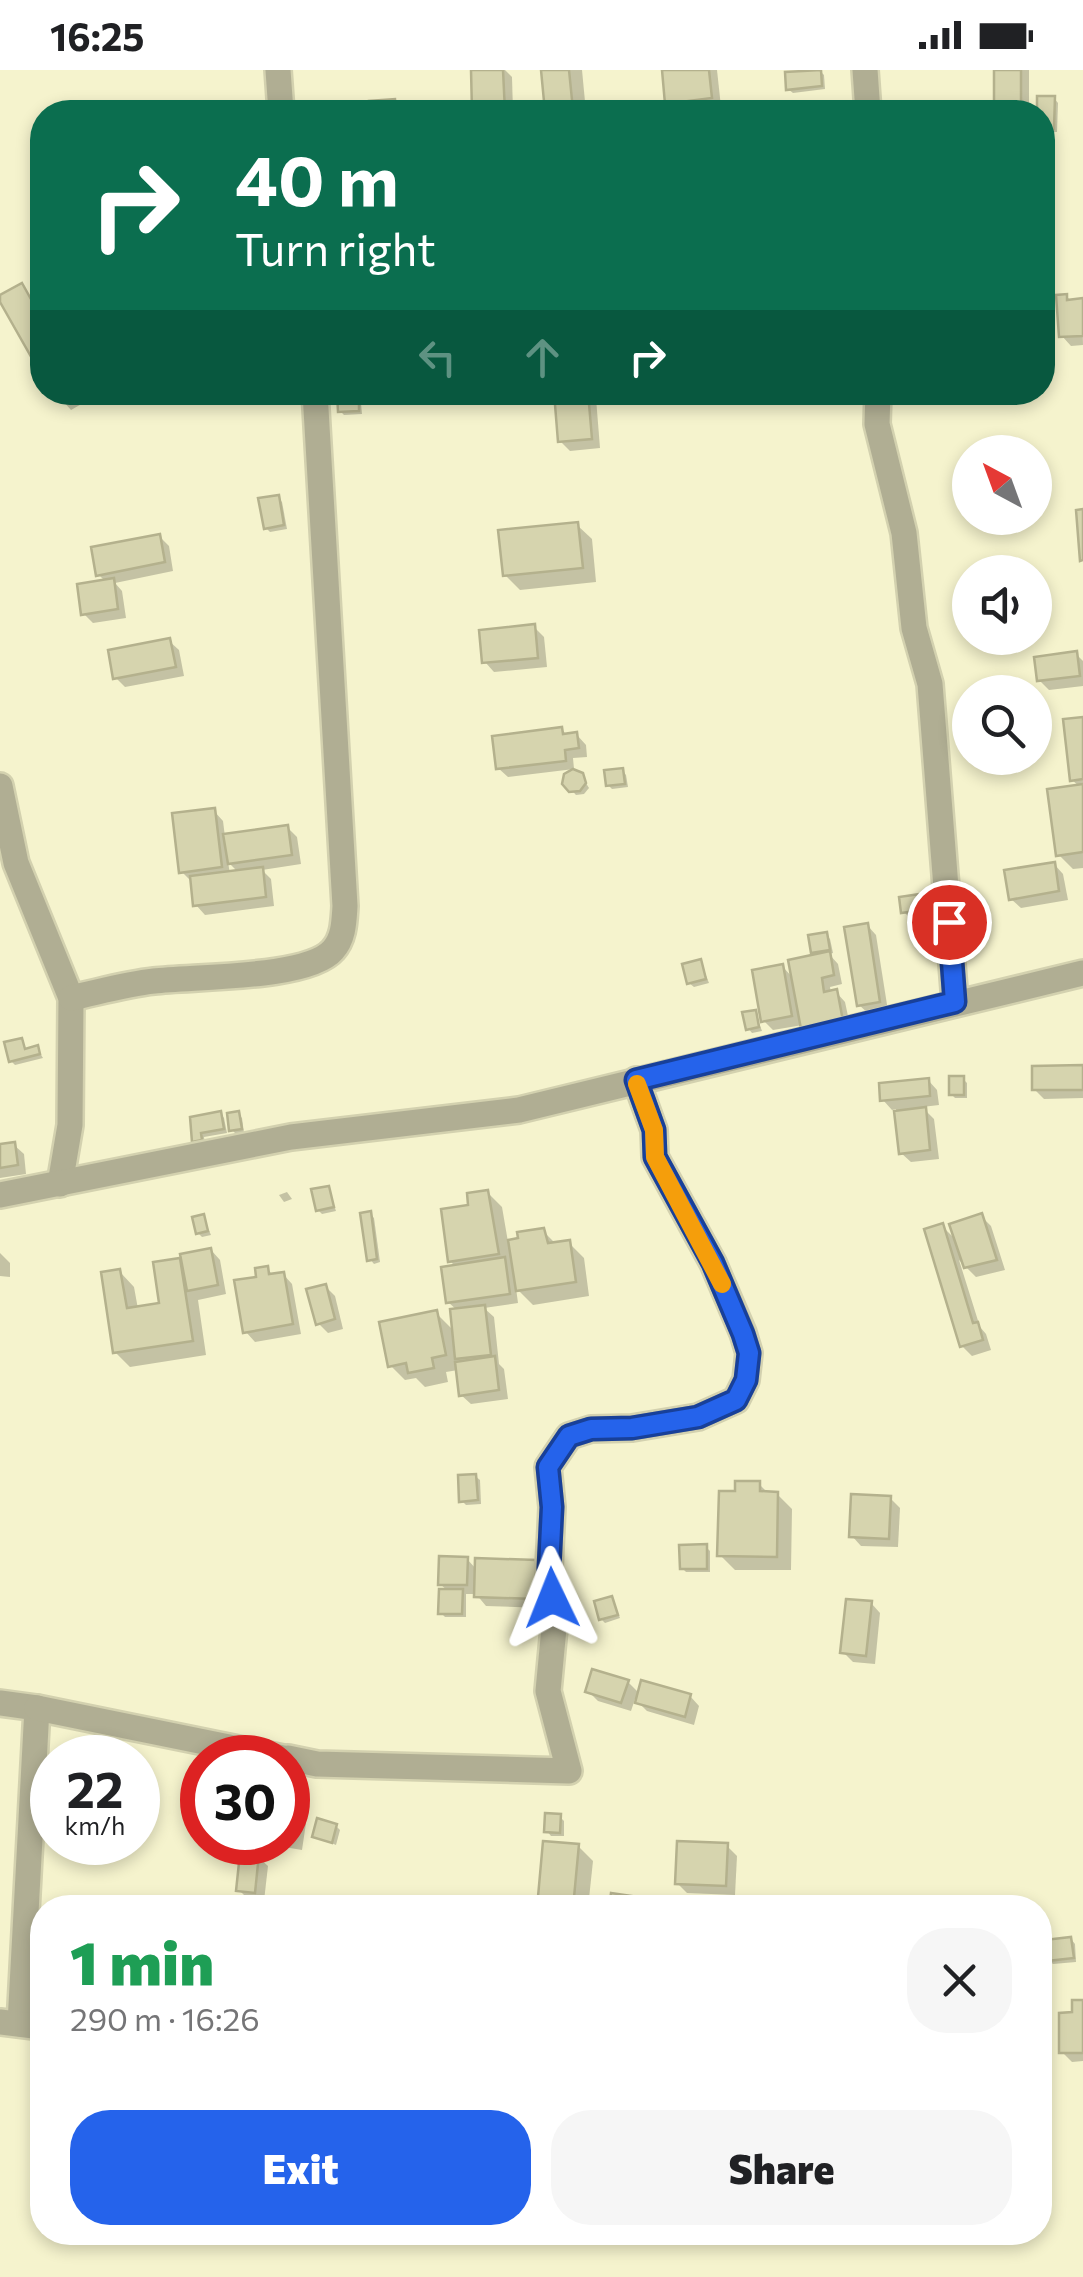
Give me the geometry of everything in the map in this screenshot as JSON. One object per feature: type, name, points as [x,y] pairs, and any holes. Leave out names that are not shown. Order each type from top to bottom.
[{"type":"street","points":[[278,70],[280,100]]},
{"type":"street","points":[[865,70],[867,100]]},
{"type":"street","points":[[71,998],[152,981],[246,974],[316,963],[334,950],[343,931],[344,886],[316,405]]},
{"type":"street","points":[[877,405],[876,424],[904,533],[914,628],[930,684],[955,1002]]},
{"type":"street","points":[[0,786],[16,863],[71,998],[70,1125],[60,1184]]},
{"type":"street","points":[[0,1195],[291,1137],[519,1110],[1083,973]]},
{"type":"street","points":[[310,1763],[569,1771],[548,1691],[554,1628],[548,1467],[569,1436],[591,1429],[632,1428],[698,1417],[736,1400],[746,1380],[749,1353],[713,1263],[655,1157],[654,1130],[636,1080]]},
{"type":"street","points":[[0,1704],[180,1737]]},
{"type":"street","points":[[21,2024],[38,1708]]},
{"type":"building","points":[[471,70],[503,70],[504,100],[472,100]]},
{"type":"building","points":[[541,70],[569,70],[572,100],[544,100]]},
{"type":"building","points":[[662,70],[709,70],[712,98],[665,100]]},
{"type":"building","points":[[821,70],[822,86],[786,90],[785,72]]},
{"type":"building","points":[[994,70],[1021,70],[1021,100],[994,100]]},
{"type":"building","points":[[1037,96],[1055,96],[1055,100],[1037,100]]},
{"type":"building","points":[[22,283],[30,297],[30,355],[0,302],[0,295]]},
{"type":"building","points":[[1067,294],[1067,300],[1083,298],[1083,336],[1059,337],[1056,295]]},
{"type":"building","points":[[338,405],[359,405],[359,411],[338,412]]},
{"type":"building","points":[[555,405],[589,405],[592,439],[558,442]]},
{"type":"building","points":[[279,495],[284,525],[264,529],[258,498]]},
{"type":"building","points":[[1083,509],[1083,560],[1080,561],[1076,510]]},
{"type":"building","points":[[578,522],[583,568],[503,576],[498,530]]},
{"type":"building","points":[[160,534],[165,562],[96,576],[91,547]]},
{"type":"building","points":[[114,578],[118,609],[81,615],[77,584]]},
{"type":"building","points":[[535,624],[538,658],[482,663],[479,630]]},
{"type":"building","points":[[170,638],[176,667],[113,679],[108,650]]},
{"type":"building","points":[[1077,651],[1080,676],[1052,679],[1052,675],[1036,675],[1034,657]]},
{"type":"building","points":[[1083,717],[1083,779],[1070,781],[1063,719]]},
{"type":"building","points":[[562,727],[563,734],[577,732],[579,748],[565,750],[566,761],[496,769],[492,736]]},
{"type":"building","points":[[623,768],[625,784],[606,786],[604,770]]},
{"type":"building","points":[[573,769],[583,773],[586,783],[580,791],[569,792],[562,784],[564,774]]},
{"type":"building","points":[[1083,784],[1083,852],[1056,856],[1047,789]]},
{"type":"building","points":[[215,808],[222,867],[179,873],[172,813]]},
{"type":"building","points":[[288,825],[292,855],[228,864],[223,834]]},
{"type":"building","points":[[1055,862],[1059,891],[1009,900],[1004,870]]},
{"type":"building","points":[[263,867],[266,897],[193,906],[190,876]]},
{"type":"building","points":[[920,894],[923,910],[901,913],[899,897]]},
{"type":"building","points":[[868,923],[880,1002],[857,1006],[844,927]]},
{"type":"building","points":[[827,932],[830,950],[811,953],[808,935]]},
{"type":"building","points":[[830,951],[834,975],[822,978],[824,992],[837,989],[843,1021],[801,1029],[788,960]]},
{"type":"building","points":[[701,959],[706,979],[687,984],[682,964]]},
{"type":"building","points":[[783,964],[792,1016],[761,1022],[752,970]]},
{"type":"building","points":[[756,1010],[759,1027],[746,1030],[742,1012]]},
{"type":"building","points":[[22,1038],[25,1049],[38,1045],[40,1054],[9,1062],[4,1042]]},
{"type":"building","points":[[1083,1065],[1083,1090],[1032,1090],[1032,1066]]},
{"type":"building","points":[[949,1076],[964,1076],[964,1095],[949,1095]]},
{"type":"building","points":[[929,1078],[930,1096],[880,1101],[879,1083]]},
{"type":"building","points":[[926,1107],[930,1150],[899,1154],[894,1111]]},
{"type":"building","points":[[221,1111],[224,1129],[201,1133],[202,1140],[192,1142],[190,1117]]},
{"type":"building","points":[[239,1111],[242,1129],[229,1131],[227,1113]]},
{"type":"building","points":[[15,1142],[18,1165],[0,1168],[0,1144]]},
{"type":"building","points":[[329,1186],[334,1207],[316,1211],[311,1189]]},
{"type":"building","points":[[488,1190],[499,1254],[448,1262],[441,1209],[468,1205],[467,1193]]},
{"type":"building","points":[[371,1211],[377,1259],[367,1261],[360,1213]]},
{"type":"building","points":[[982,1213],[997,1260],[964,1268],[949,1224]]},
{"type":"building","points":[[204,1214],[208,1231],[196,1234],[192,1217]]},
{"type":"building","points":[[943,1223],[973,1323],[978,1322],[983,1340],[960,1347],[924,1229]]},
{"type":"building","points":[[544,1228],[548,1243],[570,1240],[576,1282],[516,1291],[508,1240],[518,1238],[517,1232]]},
{"type":"building","points":[[211,1248],[218,1285],[187,1291],[180,1254]]},
{"type":"building","points":[[505,1257],[510,1294],[446,1303],[441,1267]]},
{"type":"building","points":[[180,1258],[193,1341],[113,1353],[101,1272],[120,1269],[127,1308],[159,1303],[153,1262]]},
{"type":"building","points":[[268,1266],[269,1274],[284,1272],[293,1324],[243,1333],[234,1280],[256,1277],[255,1268]]},
{"type":"building","points":[[326,1284],[335,1319],[316,1325],[306,1289]]},
{"type":"building","points":[[485,1305],[491,1355],[455,1359],[450,1309]]},
{"type":"building","points":[[437,1310],[446,1355],[432,1358],[434,1368],[408,1373],[406,1363],[388,1367],[379,1322]]},
{"type":"building","points":[[495,1356],[499,1390],[459,1396],[455,1362]]},
{"type":"building","points":[[476,1474],[478,1500],[459,1502],[458,1475]]},
{"type":"building","points":[[735,1481],[760,1481],[760,1491],[778,1492],[777,1557],[717,1556],[719,1491],[735,1491]]},
{"type":"building","points":[[851,1494],[891,1496],[889,1539],[849,1537]]},
{"type":"building","points":[[707,1544],[707,1569],[680,1569],[679,1545]]},
{"type":"building","points":[[439,1556],[468,1557],[467,1585],[438,1585]]},
{"type":"building","points":[[475,1558],[536,1560],[535,1599],[474,1597]]},
{"type":"building","points":[[439,1589],[463,1589],[462,1614],[438,1614]]},
{"type":"building","points":[[612,1596],[618,1615],[599,1620],[594,1601]]},
{"type":"building","points":[[846,1599],[872,1601],[866,1656],[840,1653]]},
{"type":"building","points":[[592,1669],[629,1680],[621,1703],[585,1692]]},
{"type":"building","points":[[641,1680],[691,1694],[685,1717],[635,1703]]},
{"type":"building","points":[[545,1813],[561,1814],[560,1833],[544,1832]]},
{"type":"building","points":[[317,1818],[337,1824],[332,1843],[312,1837]]},
{"type":"building","points":[[543,1841],[579,1844],[574,1895],[538,1895]]},
{"type":"building","points":[[677,1841],[728,1843],[726,1886],[675,1884]]},
{"type":"building","points":[[239,1865],[258,1865],[255,1893],[236,1891]]},
{"type":"building","points":[[1071,1937],[1074,1958],[1052,1960],[1052,1939]]},
{"type":"building","points":[[1072,2000],[1083,2000],[1083,2053],[1059,2053],[1059,2013],[1072,2012]]},
{"type":"slow traffic","points":[[637,1084],[654,1130],[655,1157],[722,1284]]},
{"type":"route","points":[[552,1598],[548,1467],[569,1436],[591,1429],[632,1428],[698,1417],[736,1400],[746,1380],[749,1353],[743,1334],[713,1263],[655,1157],[654,1130],[636,1080],[955,1002],[949,922]]}]
